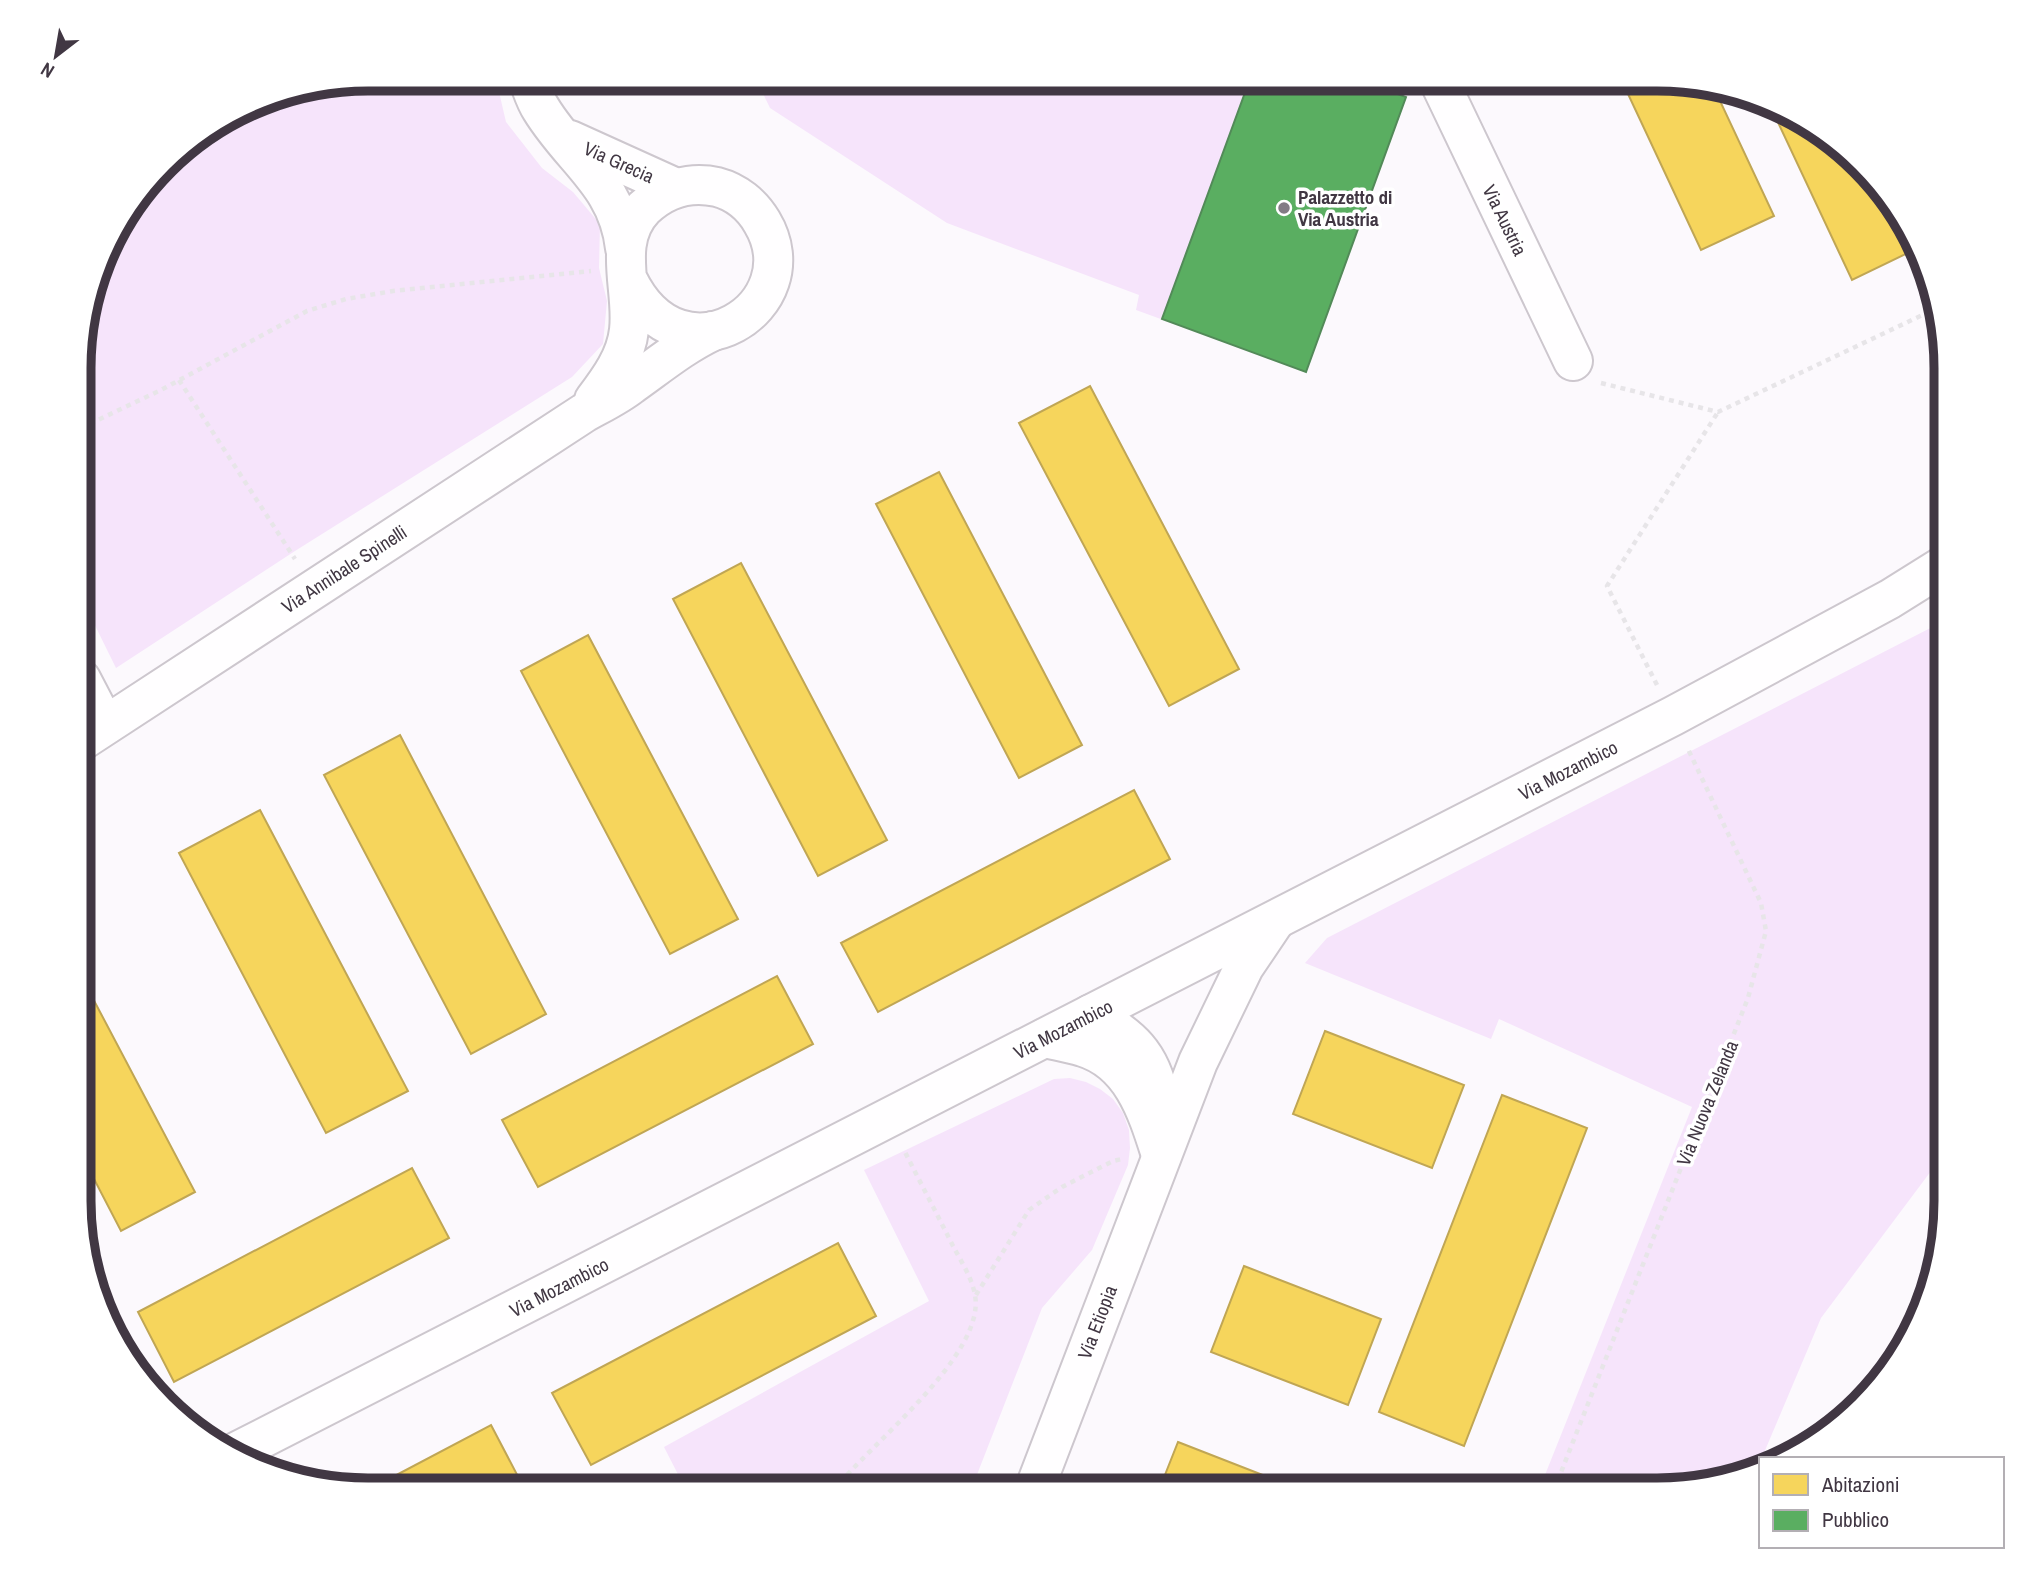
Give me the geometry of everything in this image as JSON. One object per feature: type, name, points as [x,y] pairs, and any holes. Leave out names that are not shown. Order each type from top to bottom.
[{"type":"street","name":"Via Grecia","points":[[533,91],[540,108],[601,183],[617,209],[623,227],[616,266]]},
{"type":"street","name":"Via Austria","points":[[1444,91],[1573,361]]},
{"type":"street","name":"Via Grecia","points":[[562,137],[676,188]]},
{"type":"street","points":[[698,184],[720,188],[741,197],[757,212],[768,232],[773,253],[771,275],[764,295],[751,312],[733,324],[713,331],[692,332],[670,327],[652,316],[637,300],[616,266],[631,228],[642,210],[658,197],[676,188],[698,184]]},
{"type":"street","name":"Via Annibale Spinelli","points":[[584,413],[610,380],[623,355],[629,333],[631,301],[616,266]]},
{"type":"street","name":"Via Annibale Spinelli","points":[[93,733],[584,413],[631,386],[649,370],[698,338],[713,331]]},
{"type":"street","name":"Via Mozambico","points":[[244,1448],[1673,716],[1890,599],[1934,572]]},
{"type":"street","name":"Via Mozambico","points":[[1890,599],[1925,588],[1934,588]]},
{"type":"street","name":"Via Etiopia","points":[[1039,1478],[1198,1062],[1244,967],[1277,919]]},
{"type":"street","name":"Via Etiopia","points":[[1091,1014],[1118,1029],[1136,1044],[1156,1080],[1162,1112],[1161,1154]]},
{"type":"street","points":[[1045,1038],[1086,1048],[1114,1064],[1133,1085],[1146,1109],[1161,1154]]},
{"type":"path","points":[[91,423],[179,380],[307,311],[346,299],[393,291],[616,266]]},
{"type":"path","points":[[1573,361],[1599,382],[1718,412],[1929,312]]},
{"type":"path","points":[[179,380],[297,563]]},
{"type":"path","name":"Via Nuova Zelanda","points":[[1559,1478],[1748,998],[1766,931],[1761,903],[1673,716],[1607,586],[1718,412]]},
{"type":"path","points":[[888,1118],[966,1270],[976,1296]]},
{"type":"path","points":[[846,1478],[912,1409],[960,1350],[973,1319],[976,1296],[1028,1210],[1062,1187],[1113,1161],[1161,1154]]},
{"type":"shaded area","points":[[499,91],[506,122],[542,168],[573,192],[600,224],[599,268],[607,301],[603,344],[572,377],[295,551],[116,668],[91,617],[91,368],[93,332],[100,297],[112,262],[138,214],[172,172],[200,148],[230,128],[279,106],[332,93]]},
{"type":"shaded area","points":[[762,91],[1390,91],[1406,97],[1306,372],[1136,310],[1139,295],[947,223],[770,108]]},
{"type":"shaded area","points":[[1934,626],[1934,1167],[1821,1318],[1762,1457],[1728,1469],[1693,1476],[1544,1478],[1692,1107],[1499,1019],[1491,1039],[1305,963],[1327,938]]},
{"type":"shaded area","points":[[1070,1078],[1086,1082],[1113,1099],[1123,1113],[1129,1130],[1128,1165],[1092,1250],[1042,1308],[976,1478],[680,1478],[664,1447],[929,1301],[864,1170],[1054,1079]]},
{"type":"building: Abitazioni","points":[[1627,91],[1693,93],[1719,98],[1774,216],[1701,250]]},
{"type":"building: Abitazioni","points":[[1776,119],[1811,138],[1853,172],[1887,214],[1908,253],[1852,280]]},
{"type":"building: Abitazioni","points":[[1090,386],[1239,669],[1169,706],[1019,423]]},
{"type":"building: Abitazioni","points":[[939,472],[1082,745],[1019,778],[876,504]]},
{"type":"building: Abitazioni","points":[[741,563],[887,840],[818,876],[673,599]]},
{"type":"building: Abitazioni","points":[[588,635],[738,919],[670,954],[521,671]]},
{"type":"building: Abitazioni","points":[[400,735],[546,1014],[471,1054],[324,775]]},
{"type":"building: Abitazioni","points":[[1134,790],[1170,859],[878,1012],[841,943]]},
{"type":"building: Abitazioni","points":[[260,810],[408,1091],[326,1133],[179,853]]},
{"type":"building: Abitazioni","points":[[777,976],[813,1044],[538,1187],[502,1120]]},
{"type":"building: Abitazioni","points":[[91,995],[195,1192],[121,1231],[91,1173]]},
{"type":"building: Abitazioni","points":[[1325,1031],[1464,1085],[1432,1168],[1293,1114]]},
{"type":"building: Abitazioni","points":[[1502,1095],[1587,1128],[1464,1446],[1379,1412]]},
{"type":"building: Abitazioni","points":[[412,1168],[449,1238],[174,1382],[138,1312]]},
{"type":"building: Abitazioni","points":[[838,1243],[876,1316],[591,1465],[552,1393]]},
{"type":"building: Abitazioni","points":[[1244,1266],[1381,1319],[1348,1405],[1211,1352]]},
{"type":"building: Abitazioni","points":[[491,1425],[519,1478],[391,1478]]},
{"type":"building: Abitazioni","points":[[1178,1442],[1270,1478],[1164,1478]]},
{"type":"building: Pubblico","name":"Palazzetto di Via Austria","points":[[1246,91],[1390,91],[1406,97],[1306,372],[1162,319]]},
{"type":"place","name":"Palazzetto di Via Austria","points":[[1284,208]]}]
